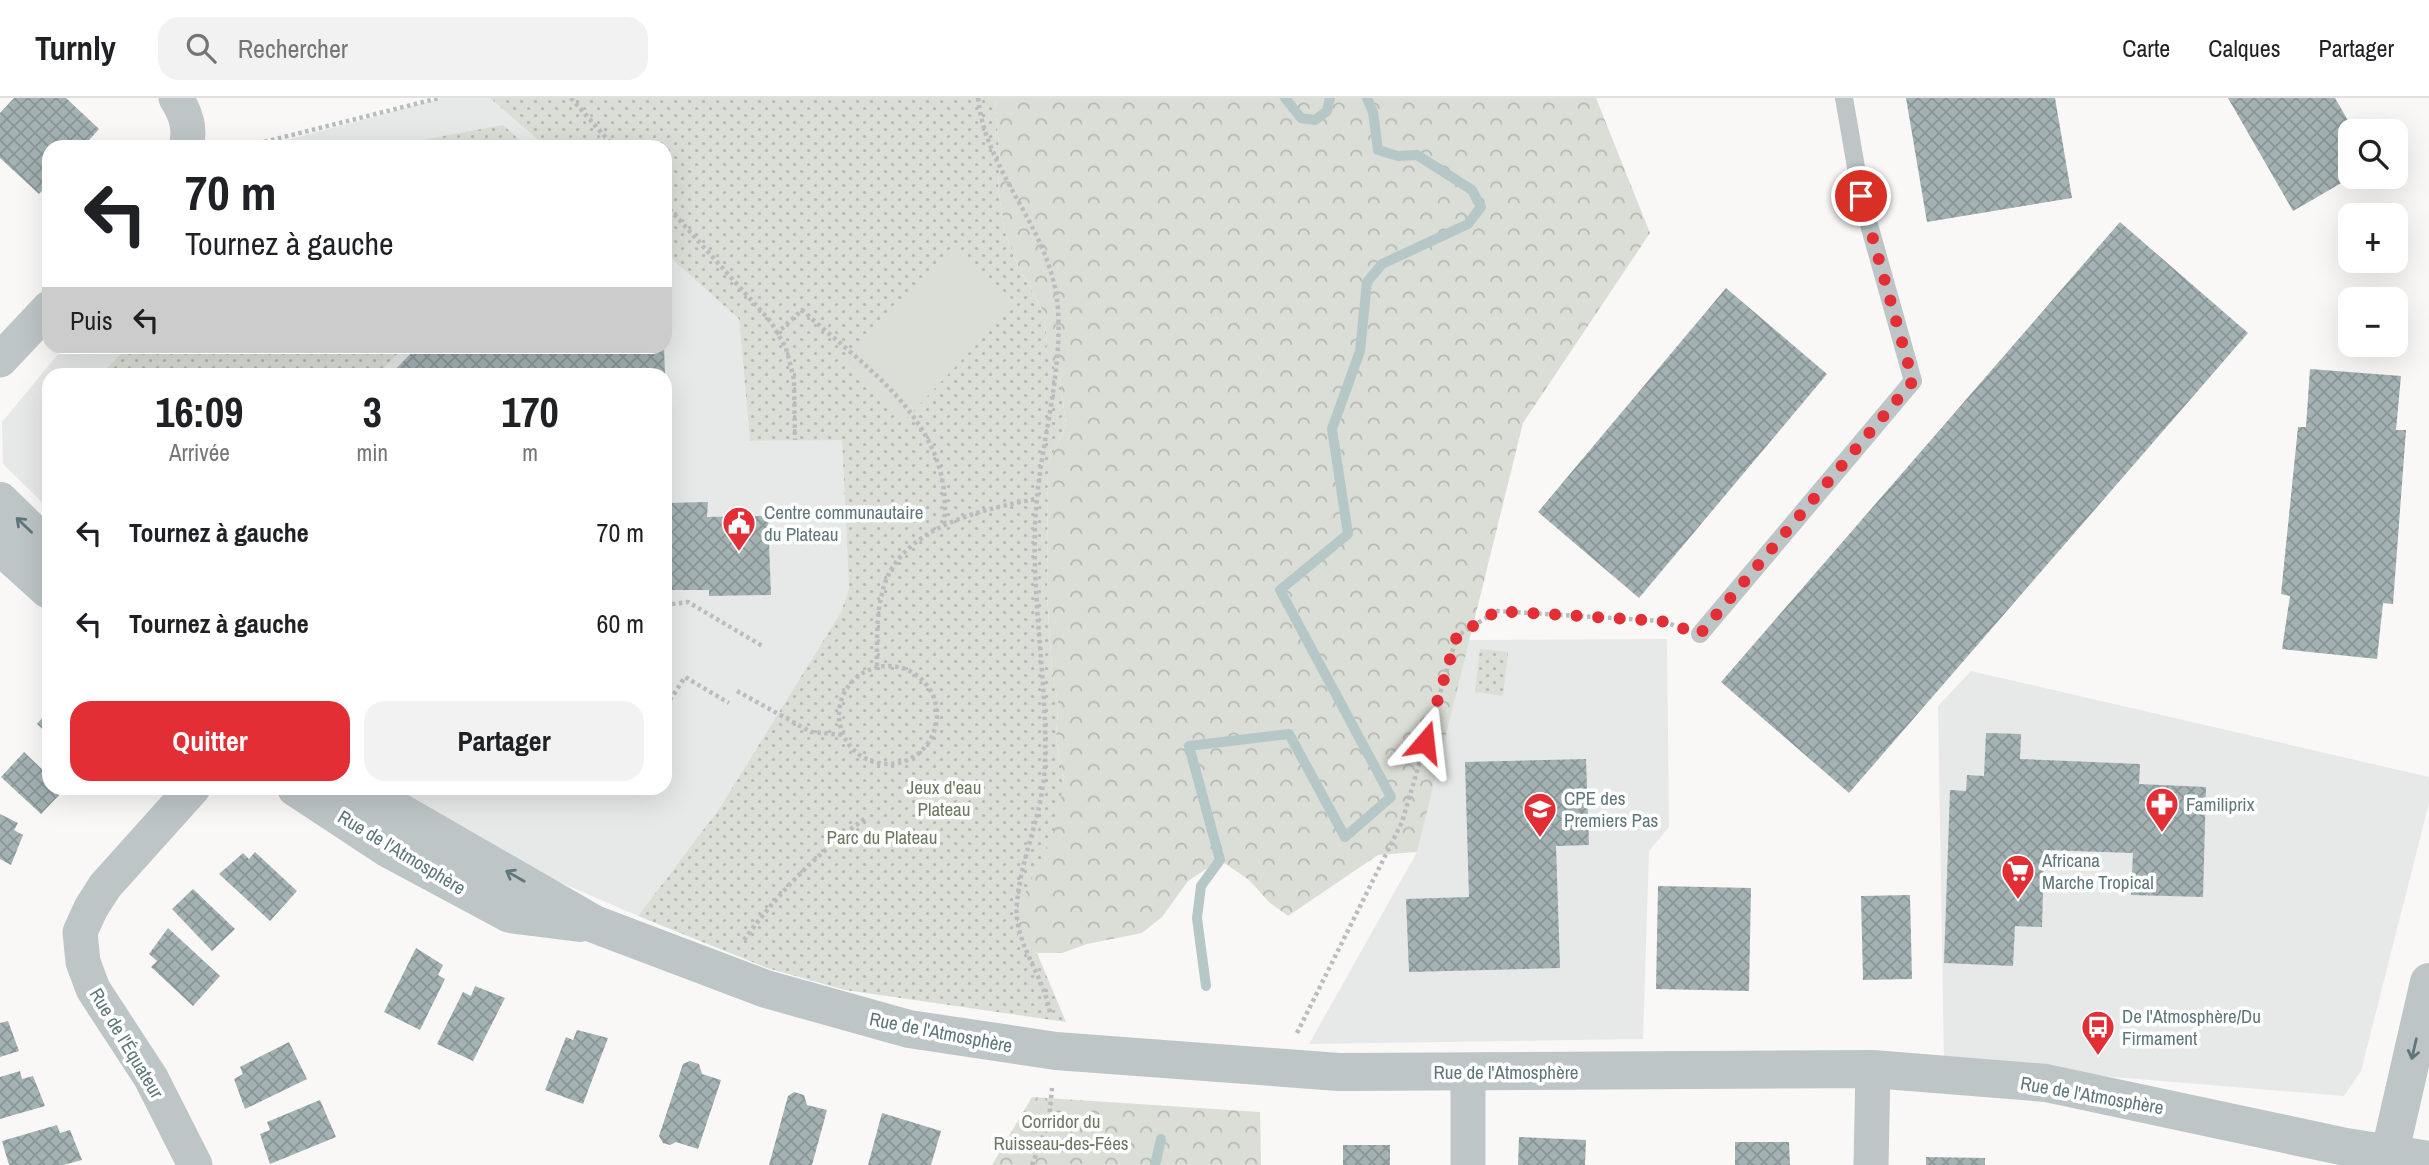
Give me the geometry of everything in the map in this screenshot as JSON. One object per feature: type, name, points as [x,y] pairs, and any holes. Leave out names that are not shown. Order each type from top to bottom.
[{"type":"street","points":[[176,98],[186,114],[188,140]]},
{"type":"street","points":[[0,360],[42,315]]},
{"type":"street","points":[[0,501],[42,542]]},
{"type":"street","points":[[0,546],[42,584]]},
{"type":"street","name":"Rue de l'Équateur","points":[[187,795],[105,886],[90,908],[80,933],[83,962],[93,989],[151,1078],[195,1165]]},
{"type":"street","name":"Rue de l'Atmosphère","points":[[307,795],[387,848],[510,914],[594,924]]},
{"type":"street","name":"Rue de l'Atmosphère","points":[[370,795],[594,924],[728,976],[909,1029],[1056,1051],[1339,1072],[1873,1069],[2046,1083],[2388,1160],[2429,1160]]},
{"type":"street","points":[[2388,1160],[2429,982]]},
{"type":"street","points":[[1871,1165],[1873,1069]]},
{"type":"street","points":[[1468,1073],[1468,1165]]},
{"type":"lane","points":[[1700,634],[1913,381],[1861,196],[1844,98]]},
{"type":"path","points":[[272,140],[439,98]]},
{"type":"path","points":[[571,98],[608,140]]},
{"type":"path","points":[[978,98],[988,142],[1030,220],[1052,268],[1059,351],[1036,499],[1045,764],[1037,819],[1017,904],[1020,939],[1048,1001],[1056,1051],[1049,1120],[1032,1165]]},
{"type":"path","points":[[672,212],[771,323],[786,348],[794,379],[795,440]]},
{"type":"path","points":[[776,334],[802,310],[909,407],[934,449],[947,495],[944,524]]},
{"type":"path","points":[[877,666],[876,627],[885,583],[906,552],[944,524],[979,510],[1036,499]]},
{"type":"path","points":[[672,604],[688,603],[764,647]]},
{"type":"path","points":[[1280,1068],[1402,821],[1457,636],[1497,611],[1661,621],[1700,634]]},
{"type":"path","points":[[895,665],[911,670],[925,681],[934,695],[939,712],[929,745],[916,757],[900,764],[866,760],[852,749],[842,735],[839,717],[845,692],[861,673],[877,666],[895,665]]},
{"type":"path","points":[[672,697],[685,677],[729,703]]},
{"type":"path","points":[[737,691],[811,732],[842,735]]},
{"type":"path","points":[[728,976],[741,943],[776,895],[833,841],[867,817]]},
{"type":"shaded area","points":[[442,98],[490,98],[538,140],[287,140]]},
{"type":"shaded area","points":[[672,259],[739,319],[750,441],[842,439],[849,589],[841,612],[719,809],[638,916],[469,843],[393,795],[672,795],[672,368],[47,368],[58,354],[672,354]]},
{"type":"shaded area","points":[[42,374],[42,502],[3,464],[2,422]]},
{"type":"shaded area","name":"CPE des Premiers Pas","points":[[1667,639],[1669,827],[1649,851],[1643,1039],[1309,1044],[1417,852],[1468,640]]},
{"type":"shaded area","points":[[1971,671],[2429,777],[2429,803],[2361,1071],[2344,1096],[1944,1063],[1938,706]]},
{"type":"green space","name":"Parc du Plateau","points":[[490,98],[995,98],[1000,161],[998,188],[1005,232],[1017,264],[1045,315],[1047,352],[1060,380],[1066,424],[1048,465],[1047,594],[1052,671],[1058,704],[1056,738],[1064,782],[1054,831],[1018,908],[1018,940],[1037,953],[1066,1022],[845,990],[767,968],[638,916],[719,809],[841,612],[849,589],[842,440],[750,441],[739,319],[672,259],[672,140],[538,140]]},
{"type":"green space","points":[[995,98],[1596,98],[1650,233],[1523,423],[1417,852],[1378,855],[1288,916],[1270,903],[1249,880],[1220,860],[1188,881],[1162,917],[1142,933],[1087,944],[1062,953],[1037,953],[1018,940],[1018,908],[1064,782],[1056,738],[1058,704],[1052,671],[1047,594],[1048,465],[1066,424],[1060,380],[1047,352],[1045,315],[1017,264],[1005,232],[998,188],[1000,161]]},
{"type":"green space","points":[[503,125],[519,140],[423,140]]},
{"type":"green space","points":[[956,247],[1016,303],[905,420],[845,365]]},
{"type":"green space","points":[[121,354],[397,354],[384,368],[107,368]]},
{"type":"green space","points":[[1480,649],[1508,652],[1503,696],[1475,692]]},
{"type":"green space","name":"Corridor du Ruisseau-des-Fées","points":[[1032,1097],[1260,1112],[1261,1165],[992,1165]]},
{"type":"building","points":[[14,98],[66,98],[99,129],[89,140],[42,140],[42,191],[39,194],[0,158],[0,113]]},
{"type":"building","points":[[1906,98],[2055,98],[2072,198],[1927,222]]},
{"type":"building","points":[[2228,98],[2335,98],[2347,119],[2338,119],[2338,185],[2293,211]]},
{"type":"building","points":[[2120,222],[2248,333],[1849,793],[1721,682]]},
{"type":"building","points":[[1726,288],[1827,374],[1639,598],[1538,512]]},
{"type":"building","points":[[410,354],[664,354],[665,368],[397,368]]},
{"type":"building","points":[[2310,369],[2401,376],[2396,430],[2406,430],[2393,604],[2383,603],[2377,659],[2282,649],[2290,596],[2281,594],[2298,427],[2306,427]]},
{"type":"building","name":"Centre communautaire du Plateau","points":[[708,502],[707,517],[768,516],[771,595],[709,596],[709,590],[672,590],[672,503]]},
{"type":"building","points":[[1986,733],[2021,734],[2020,759],[2140,764],[2139,784],[2206,787],[2203,897],[2131,895],[2133,853],[2044,850],[2042,927],[2015,926],[2013,966],[1944,963],[1950,790],[1966,791],[1967,775],[1984,776]]},
{"type":"building","points":[[24,752],[42,769],[42,795],[59,795],[41,814],[1,777]]},
{"type":"building","points":[[1586,759],[1589,845],[1556,846],[1560,968],[1409,972],[1406,899],[1469,897],[1465,762]]},
{"type":"building","points":[[0,814],[18,823],[14,830],[23,835],[11,865],[0,859]]},
{"type":"building","points":[[255,852],[297,891],[270,921],[219,874],[243,853],[249,859]]},
{"type":"building","points":[[1658,886],[1751,888],[1749,991],[1656,989]]},
{"type":"building","points":[[193,889],[235,929],[212,951],[172,909]]},
{"type":"building","points":[[1910,895],[1912,979],[1863,980],[1861,896]]},
{"type":"building","points":[[168,928],[220,976],[193,1006],[151,967],[157,961],[149,954]]},
{"type":"building","points":[[416,948],[443,965],[438,975],[445,979],[420,1030],[384,1012]]},
{"type":"building","points":[[475,986],[505,998],[473,1061],[437,1044],[463,992],[471,996]]},
{"type":"building","points":[[8,1021],[19,1051],[0,1057],[0,1023]]},
{"type":"building","points":[[577,1030],[608,1038],[583,1104],[545,1090],[566,1037],[573,1040]]},
{"type":"building","points":[[289,1042],[307,1079],[245,1109],[234,1079],[243,1074],[240,1067]]},
{"type":"building","points":[[690,1061],[699,1064],[702,1074],[721,1080],[698,1149],[676,1142],[670,1145],[663,1143],[659,1136],[683,1064]]},
{"type":"building","points":[[20,1071],[22,1079],[33,1076],[45,1106],[0,1119],[0,1077]]},
{"type":"building","points":[[794,1092],[804,1095],[807,1105],[827,1110],[812,1165],[769,1165],[788,1096]]},
{"type":"building","points":[[320,1100],[336,1137],[270,1164],[260,1134],[270,1130],[267,1122]]},
{"type":"building","points":[[882,1113],[941,1131],[931,1165],[868,1165]]},
{"type":"building","points":[[57,1125],[60,1133],[70,1130],[82,1160],[63,1165],[9,1165],[2,1141]]},
{"type":"building","points":[[1519,1137],[1586,1140],[1585,1165],[1518,1165]]},
{"type":"building","points":[[1735,1142],[1789,1142],[1790,1165],[1735,1165]]},
{"type":"building","points":[[1343,1145],[1390,1145],[1390,1165],[1343,1165]]},
{"type":"building","points":[[1926,1157],[1985,1158],[1985,1165],[1926,1165]]},
{"type":"waterway","points":[[1285,98],[1301,118],[1315,120],[1327,111],[1330,98]]},
{"type":"waterway","points":[[1206,986],[1197,918],[1201,886],[1220,860],[1189,746],[1289,734],[1345,837],[1391,797],[1280,590],[1348,534],[1332,429],[1360,351],[1367,282],[1382,264],[1468,224],[1481,207],[1472,190],[1417,155],[1398,156],[1378,150],[1373,112],[1367,98]]},
{"type":"waterway","points":[[1155,1165],[1161,1139]]},
{"type":"place","name":"Centre communautaire du Plateau","points":[[739,553]]},
{"type":"place","name":"Familiprix","points":[[2162,834]]},
{"type":"place","name":"CPE des Premiers Pas","points":[[1540,839]]},
{"type":"place","name":"Africana Marche Tropical","points":[[2018,901]]},
{"type":"place","name":"De l'Atmosphère/Du Firmament","points":[[2098,1057]]},
{"type":"route","points":[[1425,742],[1457,636],[1497,611],[1661,621],[1700,634],[1913,381],[1861,196]]},
{"type":"park label","name":"Jeux d'eau Plateau","points":[[944,798]]}]
